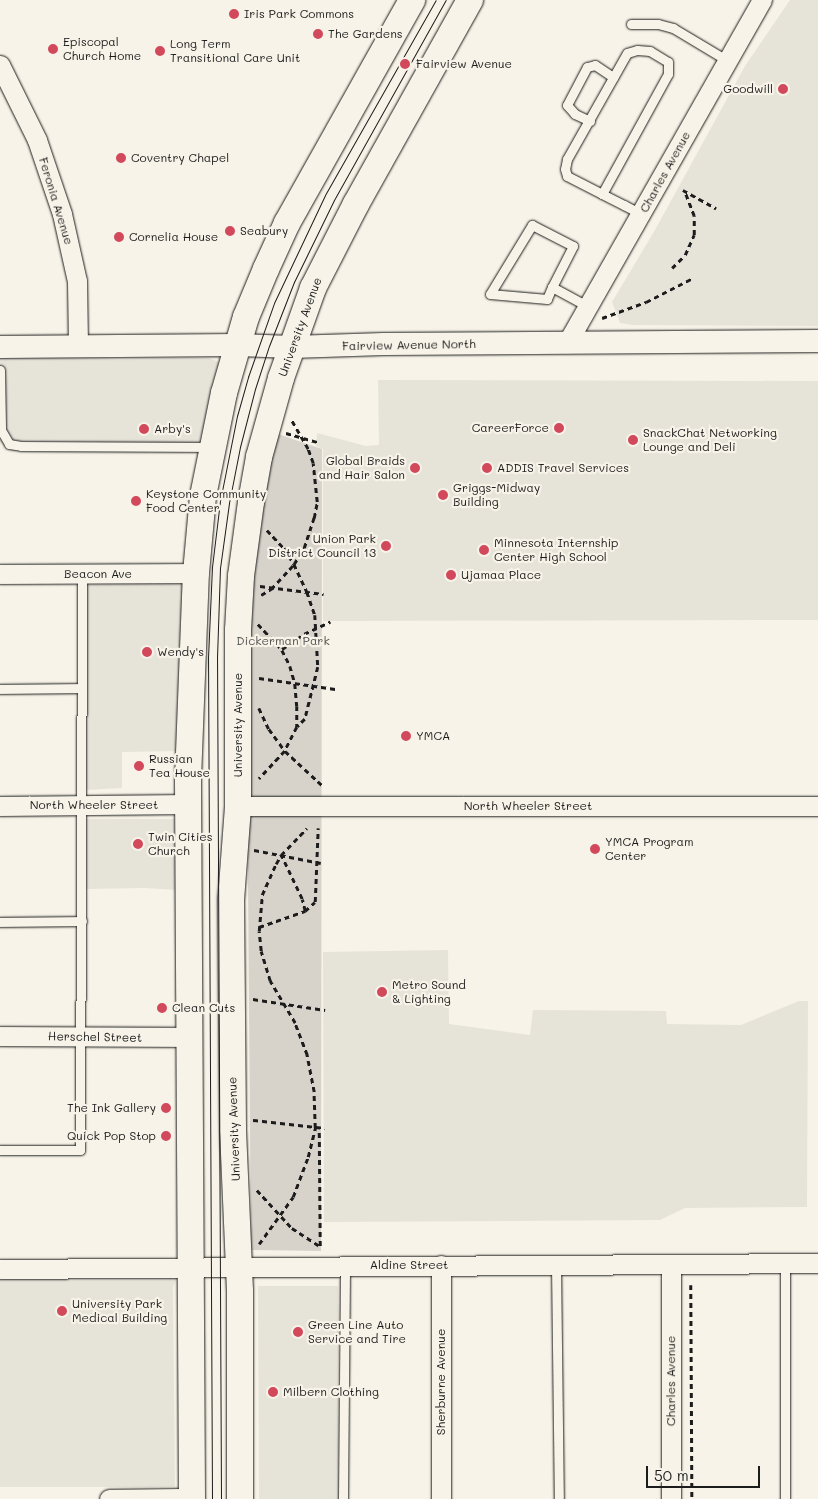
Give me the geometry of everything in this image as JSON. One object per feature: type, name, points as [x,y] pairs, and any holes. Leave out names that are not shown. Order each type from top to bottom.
[{"type":"main road","points":[[192,1498],[188,804],[196,574],[203,496],[212,447],[238,345],[246,317],[266,269],[287,223],[412,0]]},
{"type":"main road","name":"University Avenue","points":[[240,1499],[247,1259],[233,1128],[231,910],[238,806],[238,630],[245,538],[255,478],[268,421],[292,347],[322,267],[470,0]]},
{"type":"street","name":"Charles Avenue","points":[[567,343],[596,312],[642,214],[762,0]]},
{"type":"street","name":"Feronia Avenue","points":[[0,66],[37,140],[62,214],[76,282],[78,346]]},
{"type":"street","name":"Fairview Avenue North","points":[[0,347],[238,345],[292,347],[818,341]]},
{"type":"street","name":"Beacon Ave","points":[[0,574],[196,574]]},
{"type":"street","name":"North Wheeler Street","points":[[0,806],[188,804]]},
{"type":"street","name":"North Wheeler Street","points":[[238,806],[818,806]]},
{"type":"street","name":"Herschel Street","points":[[0,1036],[189,1037]]},
{"type":"street","name":"Aldine Street","points":[[0,1269],[190,1267],[247,1259],[344,1266],[818,1263]]},
{"type":"street","name":"Charles Avenue","points":[[671,1264],[671,1499]]},
{"type":"street","name":"Sherburne Avenue","points":[[441,1265],[441,1499]]},
{"type":"street","points":[[109,1499],[192,1498]]},
{"type":"lane","points":[[631,24],[658,24],[673,28],[728,61]]},
{"type":"lane","points":[[602,194],[668,74],[668,62],[650,51],[637,50],[627,53],[567,159],[566,170],[567,176],[602,194],[642,214]]},
{"type":"lane","points":[[590,121],[575,114],[566,105],[587,67],[595,65],[613,77]]},
{"type":"lane","points":[[532,225],[573,246],[552,287],[547,299],[490,294],[532,225]]},
{"type":"lane","points":[[552,287],[596,312]]},
{"type":"lane","points":[[0,371],[1,430],[10,444],[21,446],[212,447]]},
{"type":"lane","points":[[0,1150],[80,1150],[82,574]]},
{"type":"lane","points":[[0,689],[82,688]]},
{"type":"lane","points":[[0,922],[82,921]]},
{"type":"lane","points":[[785,1263],[786,1499]]},
{"type":"lane","points":[[556,1264],[559,1499]]},
{"type":"lane","points":[[343,1499],[344,1266]]},
{"type":"path","points":[[672,268],[685,255],[694,235],[694,216],[684,191],[716,208]]},
{"type":"path","points":[[596,312],[646,302],[691,279]]},
{"type":"path","points":[[255,599],[271,589],[294,564],[310,534],[317,502],[313,463],[294,423],[287,415]]},
{"type":"path","points":[[282,432],[318,442]]},
{"type":"path","points":[[252,785],[285,751],[296,727],[305,719],[318,667],[316,628],[307,592],[294,564],[278,542],[262,527]]},
{"type":"path","points":[[256,585],[271,589],[324,594]]},
{"type":"path","points":[[254,622],[271,636],[282,650],[295,684],[296,727]]},
{"type":"path","points":[[282,650],[304,634],[330,622]]},
{"type":"path","points":[[252,677],[335,689]]},
{"type":"path","points":[[256,702],[269,729],[285,751],[322,785]]},
{"type":"path","points":[[247,1259],[293,1197],[308,1156],[314,1128],[314,1092],[307,1055],[302,1038],[266,970],[261,952],[259,927],[262,895],[280,855],[307,828]]},
{"type":"path","points":[[259,927],[305,911],[315,902],[318,828]]},
{"type":"path","points":[[250,849],[321,864]]},
{"type":"path","points":[[280,855],[302,899],[305,911]]},
{"type":"path","points":[[252,999],[326,1010]]},
{"type":"path","points":[[253,1120],[325,1128]]},
{"type":"path","points":[[254,1187],[280,1217],[305,1239],[320,1246],[319,1128]]},
{"type":"path","points":[[692,1285],[692,1499]]},
{"type":"shaded area","name":"Goodwill","points":[[790,0],[818,0],[818,326],[633,325],[620,323],[612,302],[655,230],[745,66]]},
{"type":"shaded area","points":[[0,358],[208,358],[224,364],[200,450],[12,451],[0,442]]},
{"type":"shaded area","points":[[378,380],[818,381],[818,620],[323,621],[323,449],[316,446],[317,433],[366,446],[379,445]]},
{"type":"shaded area","points":[[190,583],[178,751],[122,752],[122,788],[85,790],[84,585]]},
{"type":"shaded area","points":[[85,819],[178,819],[179,890],[144,888],[86,889]]},
{"type":"shaded area","points":[[448,950],[449,1024],[530,1035],[533,1010],[666,1011],[667,1024],[741,1025],[799,1001],[808,1001],[807,1207],[685,1208],[660,1220],[324,1222],[323,952]]},
{"type":"shaded area","points":[[0,1279],[176,1279],[173,1287],[175,1487],[0,1487]]},
{"type":"shaded area","points":[[258,1286],[338,1286],[339,1499],[259,1499]]},
{"type":"green space","name":"Dickerman Park","points":[[275,433],[322,449],[321,1251],[251,1250],[246,639],[250,575]]},
{"type":"tram line","points":[[212,1499],[208,658],[212,567],[220,501],[237,416],[248,377],[274,303],[325,195],[436,0]]},
{"type":"tram line","points":[[221,1499],[217,658],[220,568],[229,503],[240,447],[255,389],[269,346],[294,282],[334,200],[446,0]]},
{"type":"place","name":"Iris Park Commons","points":[[234,14]]},
{"type":"place","name":"The Gardens","points":[[318,34]]},
{"type":"place","name":"Episcopal Church Home","points":[[53,49]]},
{"type":"place","name":"Long Term Transitional Care Unit","points":[[160,51]]},
{"type":"place","name":"Fairview Avenue","points":[[405,64]]},
{"type":"place","name":"Goodwill","points":[[783,89]]},
{"type":"place","name":"Coventry Chapel","points":[[121,158]]},
{"type":"place","name":"Seabury","points":[[230,231]]},
{"type":"place","name":"Cornelia House","points":[[119,237]]},
{"type":"place","name":"CareerForce","points":[[559,428]]},
{"type":"place","name":"Arby's","points":[[144,429]]},
{"type":"place","name":"SnackChat Networking Lounge and Deli","points":[[633,440]]},
{"type":"place","name":"Global Braids and Hair Salon","points":[[415,468]]},
{"type":"place","name":"ADDIS Travel Services","points":[[487,468]]},
{"type":"place","name":"Griggs-Midway Building","points":[[443,495]]},
{"type":"place","name":"Keystone Community Food Center","points":[[136,501]]},
{"type":"place","name":"Union Park District Council 13","points":[[386,546]]},
{"type":"place","name":"Minnesota Internship Center High School","points":[[484,550]]},
{"type":"place","name":"Ujamaa Place","points":[[451,575]]},
{"type":"place","name":"Wendy's","points":[[147,652]]},
{"type":"place","name":"YMCA","points":[[406,736]]},
{"type":"place","name":"Russian Tea House","points":[[139,766]]},
{"type":"place","name":"Twin Cities Church","points":[[138,844]]},
{"type":"place","name":"YMCA Program Center","points":[[595,849]]},
{"type":"place","name":"Metro Sound & Lighting","points":[[382,992]]},
{"type":"place","name":"Clean Cuts","points":[[162,1008]]},
{"type":"place","name":"The Ink Gallery","points":[[166,1108]]},
{"type":"place","name":"Quick Pop Stop","points":[[166,1136]]},
{"type":"place","name":"University Park Medical Building","points":[[62,1311]]},
{"type":"place","name":"Green Line Auto Service and Tire","points":[[298,1332]]},
{"type":"place","name":"Milbern Clothing","points":[[273,1392]]}]
